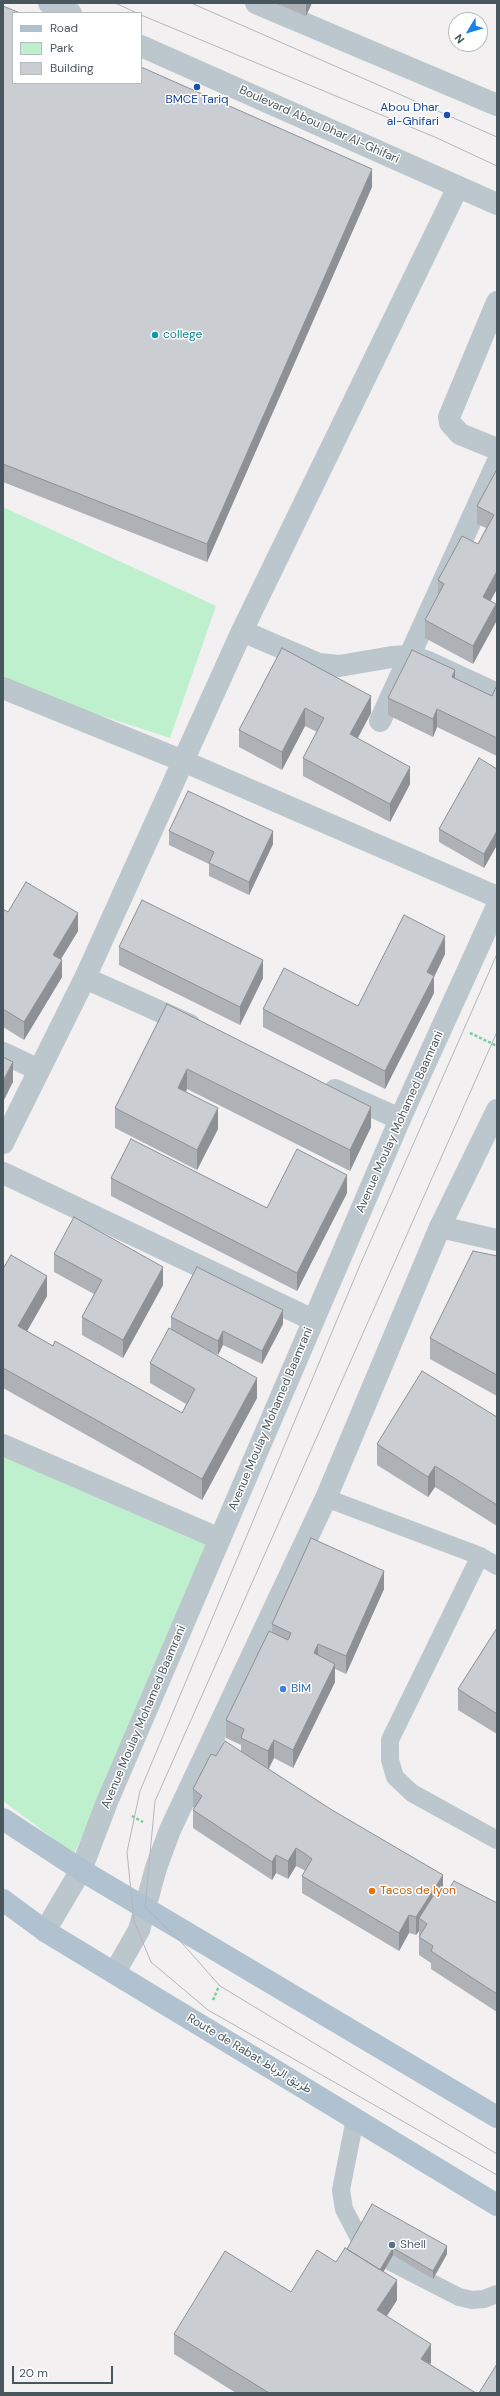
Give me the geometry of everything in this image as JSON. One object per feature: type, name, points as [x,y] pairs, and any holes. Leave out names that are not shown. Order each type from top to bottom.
[{"type":"main road","points":[[3,1820],[81,1870],[497,2117]]},
{"type":"main road","name":"Route de Rabat طريق الرباط","points":[[3,1900],[45,1931],[115,1972],[497,2205]]},
{"type":"street","points":[[49,3],[69,12]]},
{"type":"street","points":[[256,3],[497,105]]},
{"type":"street","name":"Boulevard Abou Dhar Al-Ghifari","points":[[142,46],[497,204]]},
{"type":"street","points":[[3,1143],[85,978],[242,631],[458,187]]},
{"type":"street","points":[[497,302],[449,417],[450,423],[460,434],[497,449]]},
{"type":"street","points":[[380,721],[497,463]]},
{"type":"street","points":[[242,631],[319,664],[339,666],[392,657],[410,656],[428,662],[497,694]]},
{"type":"street","points":[[3,688],[183,761],[497,897]]},
{"type":"street","name":"Avenue Moulay Mohamed Baamrani","points":[[45,1931],[81,1870],[107,1802],[313,1320],[400,1119],[497,906]]},
{"type":"street","points":[[85,978],[206,1032]]},
{"type":"street","points":[[3,1052],[39,1070]]},
{"type":"street","points":[[314,1080],[400,1119]]},
{"type":"street","points":[[115,1972],[139,1930],[170,1830],[326,1498],[440,1227],[497,1110]]},
{"type":"street","points":[[3,1173],[313,1320]]},
{"type":"street","points":[[440,1227],[497,1240]]},
{"type":"street","points":[[3,1445],[220,1539]]},
{"type":"lane","points":[[326,1498],[480,1556],[497,1566]]},
{"type":"lane","points":[[480,1556],[390,1740],[390,1760],[395,1777],[412,1793],[497,1840]]},
{"type":"lane","points":[[355,2119],[341,2190],[344,2209],[358,2236]]},
{"type":"lane","points":[[389,2261],[459,2297],[472,2300],[484,2299],[497,2294]]},
{"type":"path","points":[[107,1802],[151,1826],[170,1830]]},
{"type":"path","points":[[201,2025],[233,1960]]},
{"type":"green space","points":[[3,507],[216,606],[170,738],[3,684]]},
{"type":"green space","points":[[3,1444],[217,1543],[74,1854],[3,1801]]},
{"type":"building","name":"college","points":[[3,6],[18,12],[12,12],[12,84],[142,84],[142,67],[372,169],[207,544],[3,464]]},
{"type":"building","points":[[497,469],[497,571],[483,597],[496,604],[473,646],[425,620],[444,584],[438,580],[462,536],[478,544],[494,515],[477,506]]},
{"type":"building","points":[[282,648],[371,696],[350,734],[410,767],[390,804],[303,758],[324,718],[305,708],[282,752],[239,730]]},
{"type":"building","points":[[412,650],[455,670],[452,677],[492,696],[497,685],[497,738],[437,709],[433,719],[388,698]]},
{"type":"building","points":[[479,758],[497,769],[497,831],[484,854],[439,829]]},
{"type":"building","points":[[188,791],[273,831],[249,882],[209,863],[214,852],[169,831]]},
{"type":"building","points":[[26,882],[78,913],[53,955],[62,960],[24,1022],[3,1009],[3,909],[8,912]]},
{"type":"building","points":[[142,900],[263,960],[240,1007],[119,947]]},
{"type":"building","points":[[404,915],[445,936],[427,972],[434,976],[385,1071],[263,1009],[284,968],[358,1006]]},
{"type":"building","points":[[167,1004],[371,1107],[350,1150],[187,1069],[178,1088],[218,1108],[197,1150],[115,1108]]},
{"type":"building","points":[[3,1057],[13,1062],[3,1081]]},
{"type":"building","points":[[131,1139],[267,1208],[297,1149],[347,1175],[297,1273],[111,1178]]},
{"type":"building","points":[[74,1217],[163,1267],[123,1340],[82,1317],[102,1280],[54,1254]]},
{"type":"building","points":[[473,1251],[497,1256],[497,1375],[430,1338]]},
{"type":"building","points":[[11,1255],[47,1276],[18,1326],[53,1346],[55,1341],[182,1413],[195,1389],[150,1363],[169,1328],[257,1378],[202,1479],[3,1368],[3,1269]]},
{"type":"building","points":[[197,1267],[283,1310],[262,1351],[223,1331],[218,1341],[171,1317]]},
{"type":"building","points":[[422,1371],[497,1417],[497,1505],[435,1466],[428,1477],[377,1444]]},
{"type":"building","points":[[311,1538],[384,1571],[346,1656],[318,1644],[314,1653],[335,1664],[293,1750],[274,1740],[268,1751],[241,1738],[244,1729],[226,1720],[269,1631],[288,1640],[291,1633],[272,1624]]},
{"type":"building","points":[[497,1628],[497,1714],[458,1689]]},
{"type":"building","points":[[225,1741],[332,1810],[443,1875],[416,1917],[409,1915],[399,1933],[302,1876],[312,1859],[296,1848],[288,1861],[276,1855],[272,1862],[193,1810],[202,1796],[193,1789],[211,1754],[216,1756]]},
{"type":"building","points":[[454,1881],[497,1903],[497,1994],[431,1951],[433,1946],[419,1937],[427,1924],[419,1918],[437,1890],[445,1895]]},
{"type":"building","name":"Shell","points":[[372,2204],[447,2246],[433,2271],[393,2248],[380,2270],[347,2249]]},
{"type":"building","points":[[345,2248],[397,2280],[377,2310],[431,2344],[421,2359],[476,2393],[269,2393],[174,2334],[225,2251],[291,2292],[317,2250],[336,2262]]},
{"type":"building","points":[[497,2364],[497,2393],[479,2393]]},
{"type":"tram line","points":[[115,3],[135,12]]},
{"type":"tram line","points":[[191,3],[497,137]]},
{"type":"tram line","points":[[142,15],[437,138],[497,166]]},
{"type":"tram line","points":[[497,954],[360,1265],[140,1791],[127,1852],[134,1921],[151,1962],[208,2010],[497,2175]]},
{"type":"tram line","points":[[497,1032],[155,1801],[145,1907],[182,1943],[220,1986],[497,2154]]},
{"type":"place","name":"BMCE Tariq","points":[[197,87]]},
{"type":"place","name":"Abou Dhar al-Ghifari","points":[[447,115]]},
{"type":"place","name":"college","points":[[155,335]]},
{"type":"place","name":"BİM","points":[[283,1689]]},
{"type":"place","name":"Tacos de lyon","points":[[372,1891]]},
{"type":"place","name":"Shell","points":[[392,2245]]}]
